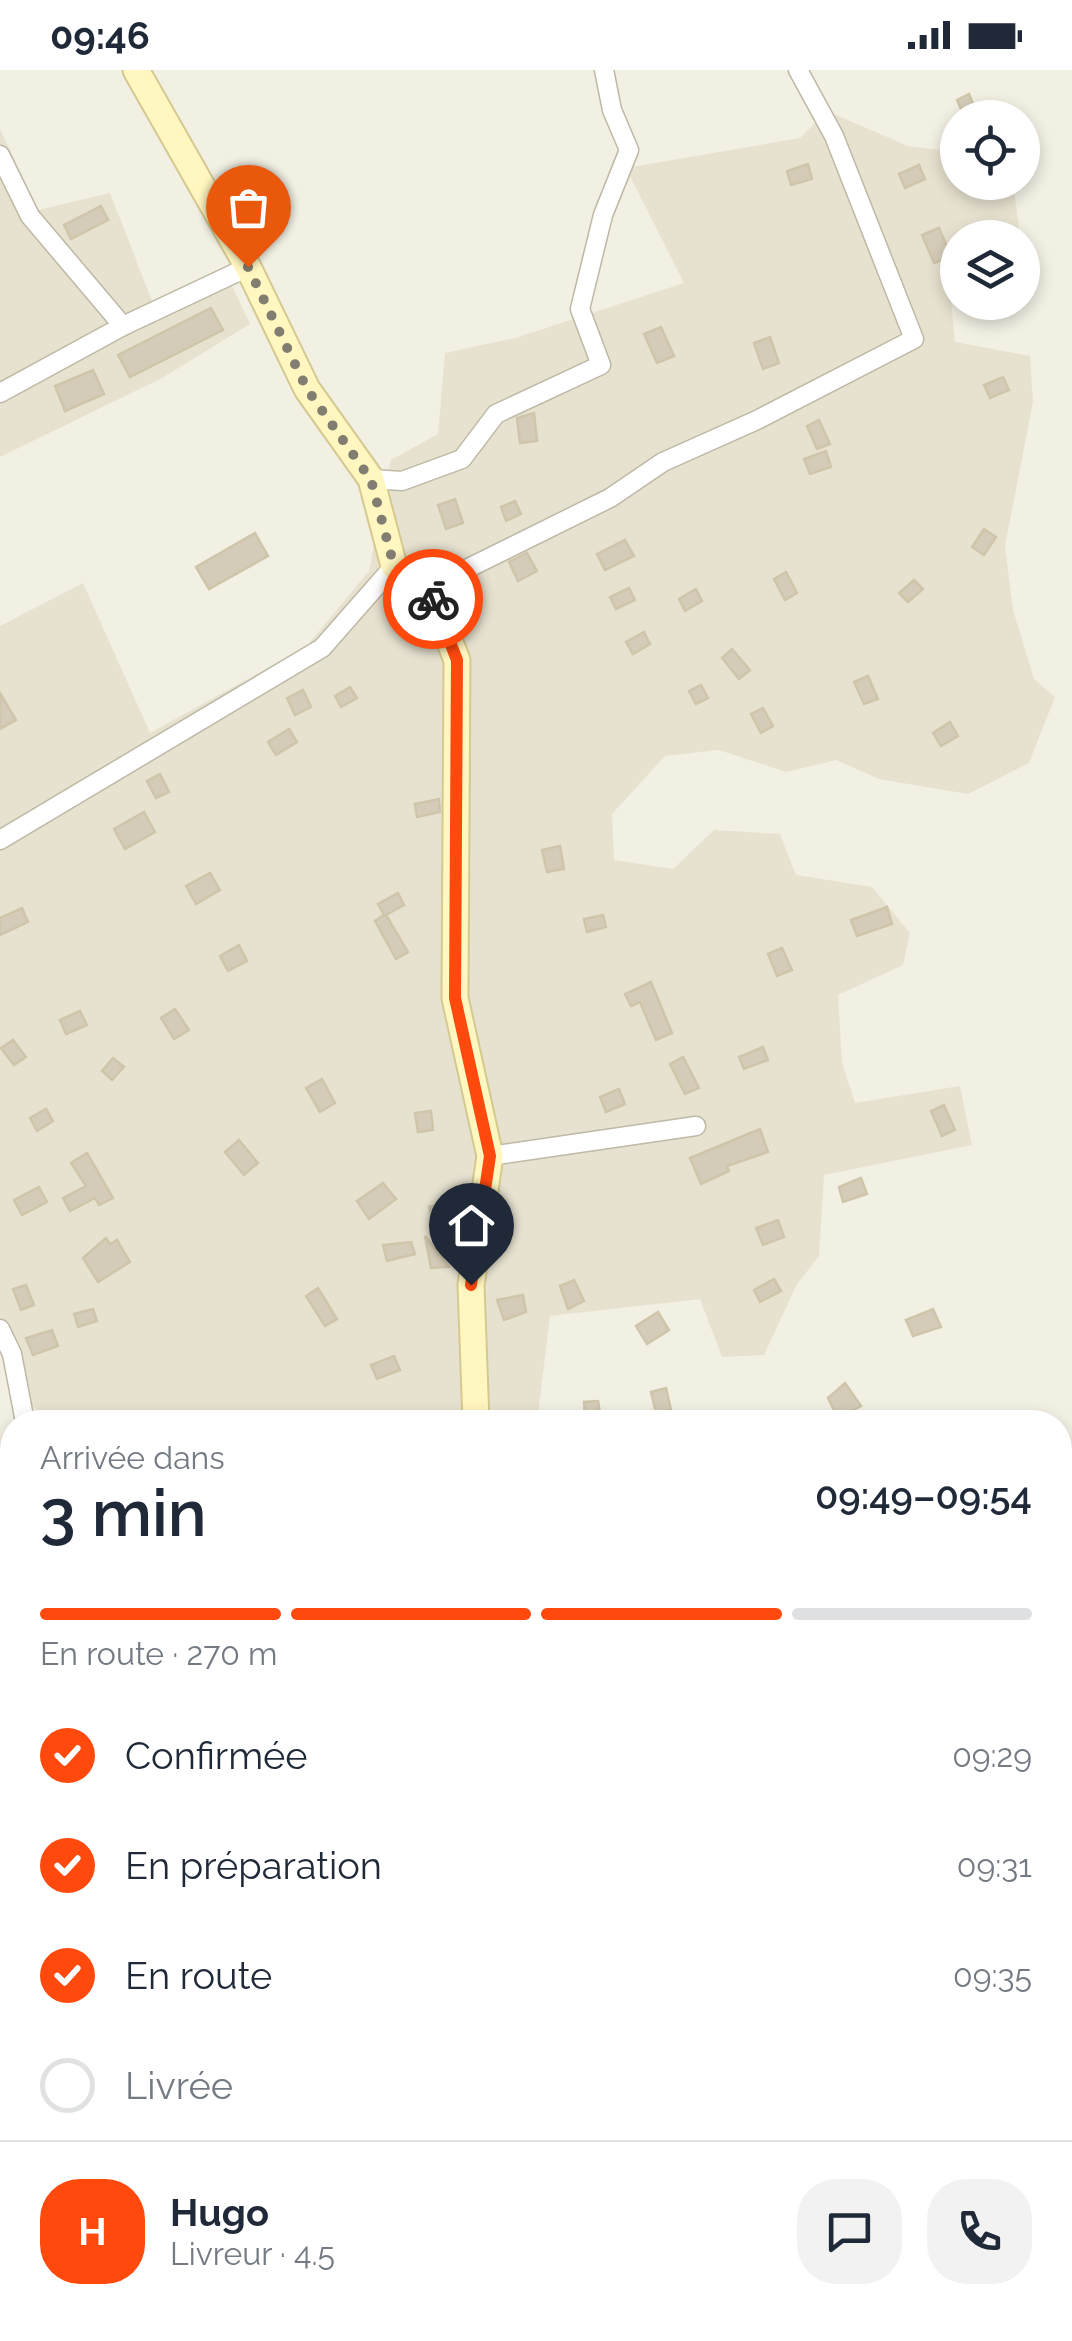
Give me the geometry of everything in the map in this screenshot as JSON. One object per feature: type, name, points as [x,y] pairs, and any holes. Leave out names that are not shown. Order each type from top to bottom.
[{"type":"street","points":[[136,70],[248,267],[307,389],[371,480],[394,566],[428,588],[457,660],[455,998],[490,1156],[471,1285],[476,1410]]},
{"type":"street","points":[[371,480],[402,481],[462,459],[496,414],[601,365],[580,309],[603,215],[629,150],[612,110],[604,70]]},
{"type":"street","points":[[428,588],[610,498],[663,462],[914,339],[834,136],[798,70]]},
{"type":"street","points":[[0,154],[30,216],[123,326]]},
{"type":"street","points":[[0,393],[123,326],[248,267]]},
{"type":"street","points":[[0,840],[322,648],[394,566]]},
{"type":"street","points":[[490,1156],[696,1126]]},
{"type":"street","points":[[0,1330],[12,1354],[23,1410]]},
{"type":"shaded area","points":[[827,111],[908,146],[940,150],[940,200],[1015,200],[1018,220],[940,220],[940,320],[953,320],[955,342],[1030,356],[1033,402],[1005,546],[1013,610],[1034,679],[1055,697],[1029,763],[968,794],[879,779],[836,760],[786,772],[719,750],[665,756],[612,814],[614,860],[673,869],[714,830],[780,834],[796,875],[872,887],[910,933],[903,965],[838,995],[842,1063],[855,1103],[960,1086],[972,1145],[824,1175],[819,1256],[797,1284],[764,1355],[722,1357],[700,1299],[550,1316],[538,1410],[37,1410],[17,1389],[0,1349],[0,626],[83,583],[150,733],[306,647],[369,571],[391,460],[438,434],[445,353],[515,338],[684,283],[626,168],[800,138]]},
{"type":"shaded area","points":[[0,129],[38,210],[110,193],[154,306],[225,271],[250,324],[162,378],[0,457]]},
{"type":"building","points":[[808,164],[812,179],[791,185],[787,171]]},
{"type":"building","points":[[919,165],[925,179],[905,188],[899,174]]},
{"type":"building","points":[[101,206],[108,220],[71,239],[64,225]]},
{"type":"building","points":[[939,228],[940,261],[934,263],[922,235]]},
{"type":"building","points":[[211,308],[223,330],[130,377],[118,355]]},
{"type":"building","points":[[661,327],[674,356],[657,363],[644,334]]},
{"type":"building","points":[[770,337],[779,363],[763,369],[754,343]]},
{"type":"building","points":[[93,370],[104,394],[65,411],[55,386]]},
{"type":"building","points":[[1003,377],[1009,390],[990,398],[984,385]]},
{"type":"building","points":[[534,413],[537,441],[520,443],[517,418]]},
{"type":"building","points":[[819,420],[830,444],[817,449],[807,426]]},
{"type":"building","points":[[826,451],[831,467],[810,474],[804,459]]},
{"type":"building","points":[[455,499],[463,523],[446,529],[438,505]]},
{"type":"building","points":[[515,501],[521,514],[506,521],[501,507]]},
{"type":"building","points":[[984,529],[996,537],[984,555],[972,547]]},
{"type":"building","points":[[255,533],[268,556],[209,589],[196,567]]},
{"type":"building","points":[[625,540],[634,556],[605,570],[597,554]]},
{"type":"building","points":[[527,553],[537,571],[518,581],[509,562]]},
{"type":"building","points":[[786,572],[797,593],[785,600],[774,579]]},
{"type":"building","points":[[914,580],[923,589],[908,602],[899,593]]},
{"type":"building","points":[[629,588],[635,600],[616,609],[610,597]]},
{"type":"building","points":[[696,589],[702,601],[685,611],[679,599]]},
{"type":"building","points":[[644,632],[650,644],[633,654],[626,642]]},
{"type":"building","points":[[732,649],[750,670],[739,679],[722,658]]},
{"type":"building","points":[[868,676],[878,699],[864,704],[854,682]]},
{"type":"building","points":[[701,685],[708,698],[696,704],[689,691]]},
{"type":"building","points":[[350,687],[357,698],[341,707],[335,696]]},
{"type":"building","points":[[303,690],[311,707],[295,715],[287,698]]},
{"type":"building","points":[[0,693],[16,720],[0,729]]},
{"type":"building","points":[[763,708],[773,726],[761,733],[751,714]]},
{"type":"building","points":[[950,722],[958,736],[941,746],[933,733]]},
{"type":"building","points":[[289,729],[297,742],[276,755],[268,742]]},
{"type":"building","points":[[160,774],[169,792],[156,798],[147,781]]},
{"type":"building","points":[[439,799],[440,812],[417,817],[415,804]]},
{"type":"building","points":[[144,812],[155,832],[125,849],[114,829]]},
{"type":"building","points":[[560,846],[564,869],[547,872],[542,850]]},
{"type":"building","points":[[210,873],[220,890],[196,904],[186,886]]},
{"type":"building","points":[[398,893],[404,905],[386,915],[408,952],[396,959],[375,921],[384,915],[378,904]]},
{"type":"building","points":[[887,907],[892,924],[857,936],[851,920]]},
{"type":"building","points":[[22,908],[28,922],[0,935],[0,918]]},
{"type":"building","points":[[603,915],[606,927],[587,932],[584,919]]},
{"type":"building","points":[[239,945],[247,961],[228,971],[220,956]]},
{"type":"building","points":[[782,948],[792,970],[777,976],[768,954]]},
{"type":"building","points":[[651,982],[672,1033],[656,1040],[640,1002],[631,1006],[625,994]]},
{"type":"building","points":[[175,1009],[189,1030],[174,1039],[161,1018]]},
{"type":"building","points":[[80,1011],[87,1025],[66,1034],[60,1020]]},
{"type":"building","points":[[13,1040],[26,1057],[14,1065],[1,1048]]},
{"type":"building","points":[[763,1047],[768,1060],[744,1069],[739,1057]]},
{"type":"building","points":[[683,1057],[699,1088],[685,1094],[670,1064]]},
{"type":"building","points":[[113,1058],[124,1067],[112,1080],[102,1071]]},
{"type":"building","points":[[322,1079],[335,1103],[320,1112],[306,1088]]},
{"type":"building","points":[[619,1089],[625,1104],[606,1112],[600,1097]]},
{"type":"building","points":[[944,1105],[955,1130],[942,1136],[931,1111]]},
{"type":"building","points":[[46,1109],[53,1121],[37,1131],[30,1118]]},
{"type":"building","points":[[431,1111],[433,1130],[418,1132],[415,1113]]},
{"type":"building","points":[[760,1129],[768,1152],[727,1166],[729,1171],[701,1184],[690,1158]]},
{"type":"building","points":[[239,1140],[258,1163],[244,1175],[225,1152]]},
{"type":"building","points":[[87,1153],[113,1198],[99,1205],[95,1198],[70,1211],[63,1198],[86,1186],[71,1163]]},
{"type":"building","points":[[861,1178],[867,1194],[843,1202],[839,1187]]},
{"type":"building","points":[[383,1183],[396,1199],[369,1219],[357,1201]]},
{"type":"building","points":[[39,1187],[47,1202],[22,1215],[14,1200]]},
{"type":"building","points":[[450,1202],[457,1224],[435,1228],[429,1207]]},
{"type":"building","points":[[778,1220],[784,1237],[763,1245],[756,1228]]},
{"type":"building","points":[[425,1236],[449,1267],[431,1268]]},
{"type":"building","points":[[106,1238],[110,1244],[117,1240],[130,1262],[98,1282],[83,1258]]},
{"type":"building","points":[[411,1242],[415,1254],[387,1261],[383,1245]]},
{"type":"building","points":[[774,1279],[781,1291],[760,1302],[754,1290]]},
{"type":"building","points":[[574,1280],[584,1301],[568,1309],[560,1286]]},
{"type":"building","points":[[26,1285],[34,1305],[21,1310],[13,1289]]},
{"type":"building","points":[[318,1288],[337,1319],[325,1326],[306,1296]]},
{"type":"building","points":[[523,1295],[526,1312],[504,1320],[497,1300]]},
{"type":"building","points":[[93,1309],[97,1321],[78,1327],[74,1314]]},
{"type":"building","points":[[933,1309],[941,1327],[913,1336],[906,1320]]},
{"type":"building","points":[[658,1312],[669,1330],[647,1344],[636,1326]]},
{"type":"building","points":[[52,1330],[58,1346],[33,1355],[26,1338]]},
{"type":"building","points":[[394,1356],[400,1370],[377,1379],[371,1365]]},
{"type":"building","points":[[845,1383],[861,1406],[834,1410],[828,1398]]},
{"type":"building","points":[[666,1388],[671,1410],[655,1410],[651,1392]]},
{"type":"building","points":[[598,1401],[599,1410],[584,1410],[584,1402]]},
{"type":"way so far","points":[[248,267],[307,389],[371,480],[394,566],[428,588],[433,599]]},
{"type":"route","points":[[433,599],[457,660],[455,998],[490,1156],[471,1285]]}]
